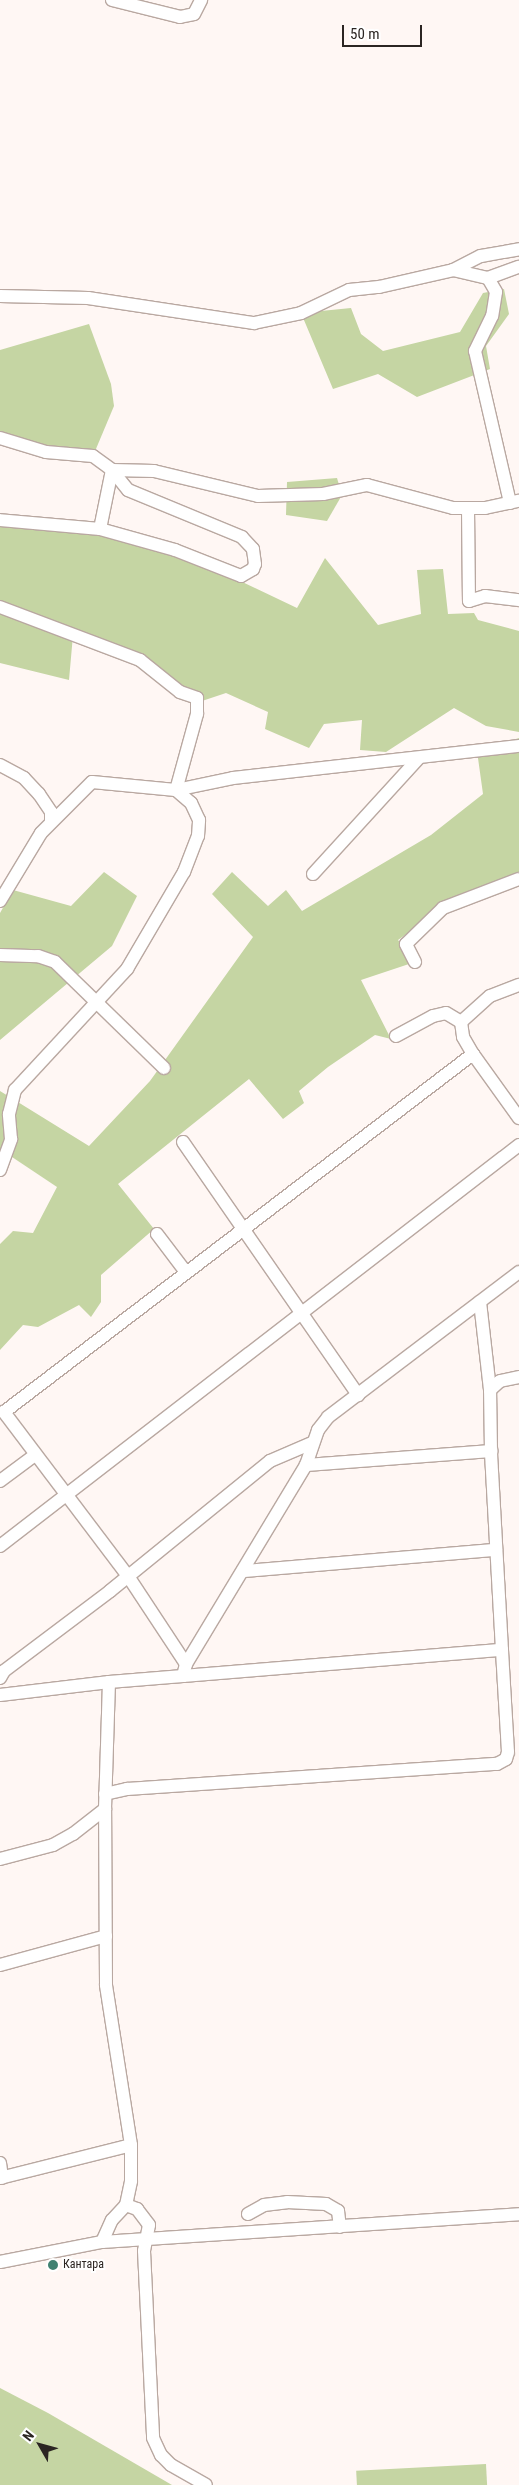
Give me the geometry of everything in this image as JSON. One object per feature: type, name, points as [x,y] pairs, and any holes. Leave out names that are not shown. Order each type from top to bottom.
[{"type":"street","points":[[112,0],[180,17],[194,14],[201,0]]},
{"type":"street","points":[[0,296],[88,298],[254,323],[301,312],[349,290],[379,287],[453,270],[481,256],[519,249]]},
{"type":"street","points":[[453,270],[488,278],[519,267]]},
{"type":"street","points":[[112,470],[154,471],[224,490],[278,498],[367,485],[426,503],[468,508],[515,502],[476,359],[476,345],[492,316],[495,301],[496,292],[488,278]]},
{"type":"street","points":[[0,438],[46,452],[93,456],[112,470],[128,490],[242,537],[253,549],[255,564],[253,569],[241,576],[175,550],[100,530],[0,520]]},
{"type":"street","points":[[100,530],[112,470]]},
{"type":"street","points":[[468,508],[469,601],[485,596],[519,600]]},
{"type":"street","points":[[0,607],[140,660],[180,692],[197,698],[197,714],[176,790]]},
{"type":"street","points":[[0,901],[30,849],[51,822],[92,782],[176,790],[233,778],[418,759],[519,746]]},
{"type":"street","points":[[313,874],[418,759]]},
{"type":"street","points":[[0,765],[24,778],[39,794],[51,812],[51,822]]},
{"type":"street","points":[[0,1170],[11,1140],[8,1114],[16,1090],[98,1001],[135,956],[184,872],[195,846],[199,820],[191,803],[176,790]]},
{"type":"street","points":[[415,962],[406,944],[443,908],[519,879]]},
{"type":"street","points":[[0,955],[48,958],[98,1001],[164,1068]]},
{"type":"street","points":[[461,1022],[490,996],[519,985]]},
{"type":"street","points":[[396,1036],[433,1016],[446,1012],[461,1022],[463,1037],[473,1054],[519,1118]]},
{"type":"street","points":[[184,1670],[128,1576],[4,1412],[473,1054]]},
{"type":"street","points":[[183,1142],[358,1395]]},
{"type":"street","points":[[0,1546],[519,1145]]},
{"type":"street","points":[[157,1234],[185,1272]]},
{"type":"street","points":[[184,1670],[306,1465],[312,1443],[328,1417],[519,1272]]},
{"type":"street","points":[[105,1794],[126,1789],[497,1764],[506,1759],[508,1752],[491,1451],[490,1390],[480,1302]]},
{"type":"street","points":[[490,1390],[500,1381],[519,1377]]},
{"type":"street","points":[[0,1678],[4,1671],[128,1576],[270,1461],[312,1443]]},
{"type":"street","points":[[306,1465],[491,1451]]},
{"type":"street","points":[[0,1481],[35,1455]]},
{"type":"street","points":[[244,1571],[496,1550]]},
{"type":"street","points":[[0,1696],[184,1670],[502,1650]]},
{"type":"street","points":[[102,2242],[112,2220],[126,2205],[131,2181],[131,2145],[106,1985],[105,1794],[109,1682]]},
{"type":"street","points":[[0,1859],[53,1845],[73,1834],[105,1808]]},
{"type":"street","points":[[0,1965],[106,1936]]},
{"type":"street","points":[[0,2163],[1,2178],[131,2145]]},
{"type":"street","points":[[248,2214],[264,2205],[287,2202],[326,2204],[338,2211],[340,2227]]},
{"type":"street","points":[[126,2205],[137,2209],[147,2219],[149,2225],[145,2242],[153,2438],[161,2455],[171,2465],[206,2485]]},
{"type":"street","points":[[0,2262],[102,2242],[145,2242],[519,2214]]},
{"type":"green space","points":[[504,289],[509,314],[486,346],[490,369],[417,397],[378,374],[333,389],[301,313],[351,308],[361,334],[383,351],[460,332],[483,293]]},
{"type":"green space","points":[[89,324],[111,384],[114,406],[93,456],[0,438],[0,350]]},
{"type":"green space","points":[[337,478],[342,495],[327,521],[286,515],[287,482]]},
{"type":"green space","points":[[0,520],[64,528],[175,550],[297,608],[325,558],[378,625],[421,614],[417,570],[443,569],[448,614],[474,613],[478,620],[519,631],[519,732],[486,726],[454,708],[386,752],[360,750],[362,720],[324,724],[309,748],[265,729],[268,712],[226,693],[199,702],[156,671],[73,635],[69,680],[0,663]]},
{"type":"green space","points":[[519,738],[519,872],[443,908],[398,940],[415,962],[361,980],[391,1039],[375,1035],[328,1067],[299,1091],[304,1103],[283,1119],[249,1079],[118,1184],[154,1229],[101,1275],[101,1302],[91,1317],[79,1305],[38,1327],[23,1325],[0,1350],[0,1244],[13,1231],[33,1233],[57,1187],[0,1149],[0,1091],[89,1146],[150,1081],[253,937],[212,894],[232,872],[268,906],[286,890],[302,911],[431,835],[483,794],[477,751]]},
{"type":"green space","points":[[104,872],[137,896],[112,946],[0,1040],[0,913],[13,890],[71,906]]},
{"type":"green space","points":[[0,2388],[48,2413],[172,2485],[0,2485]]},
{"type":"green space","points":[[486,2464],[487,2485],[357,2485],[356,2471]]},
{"type":"place","name":"Кантара","points":[[53,2265]]}]
